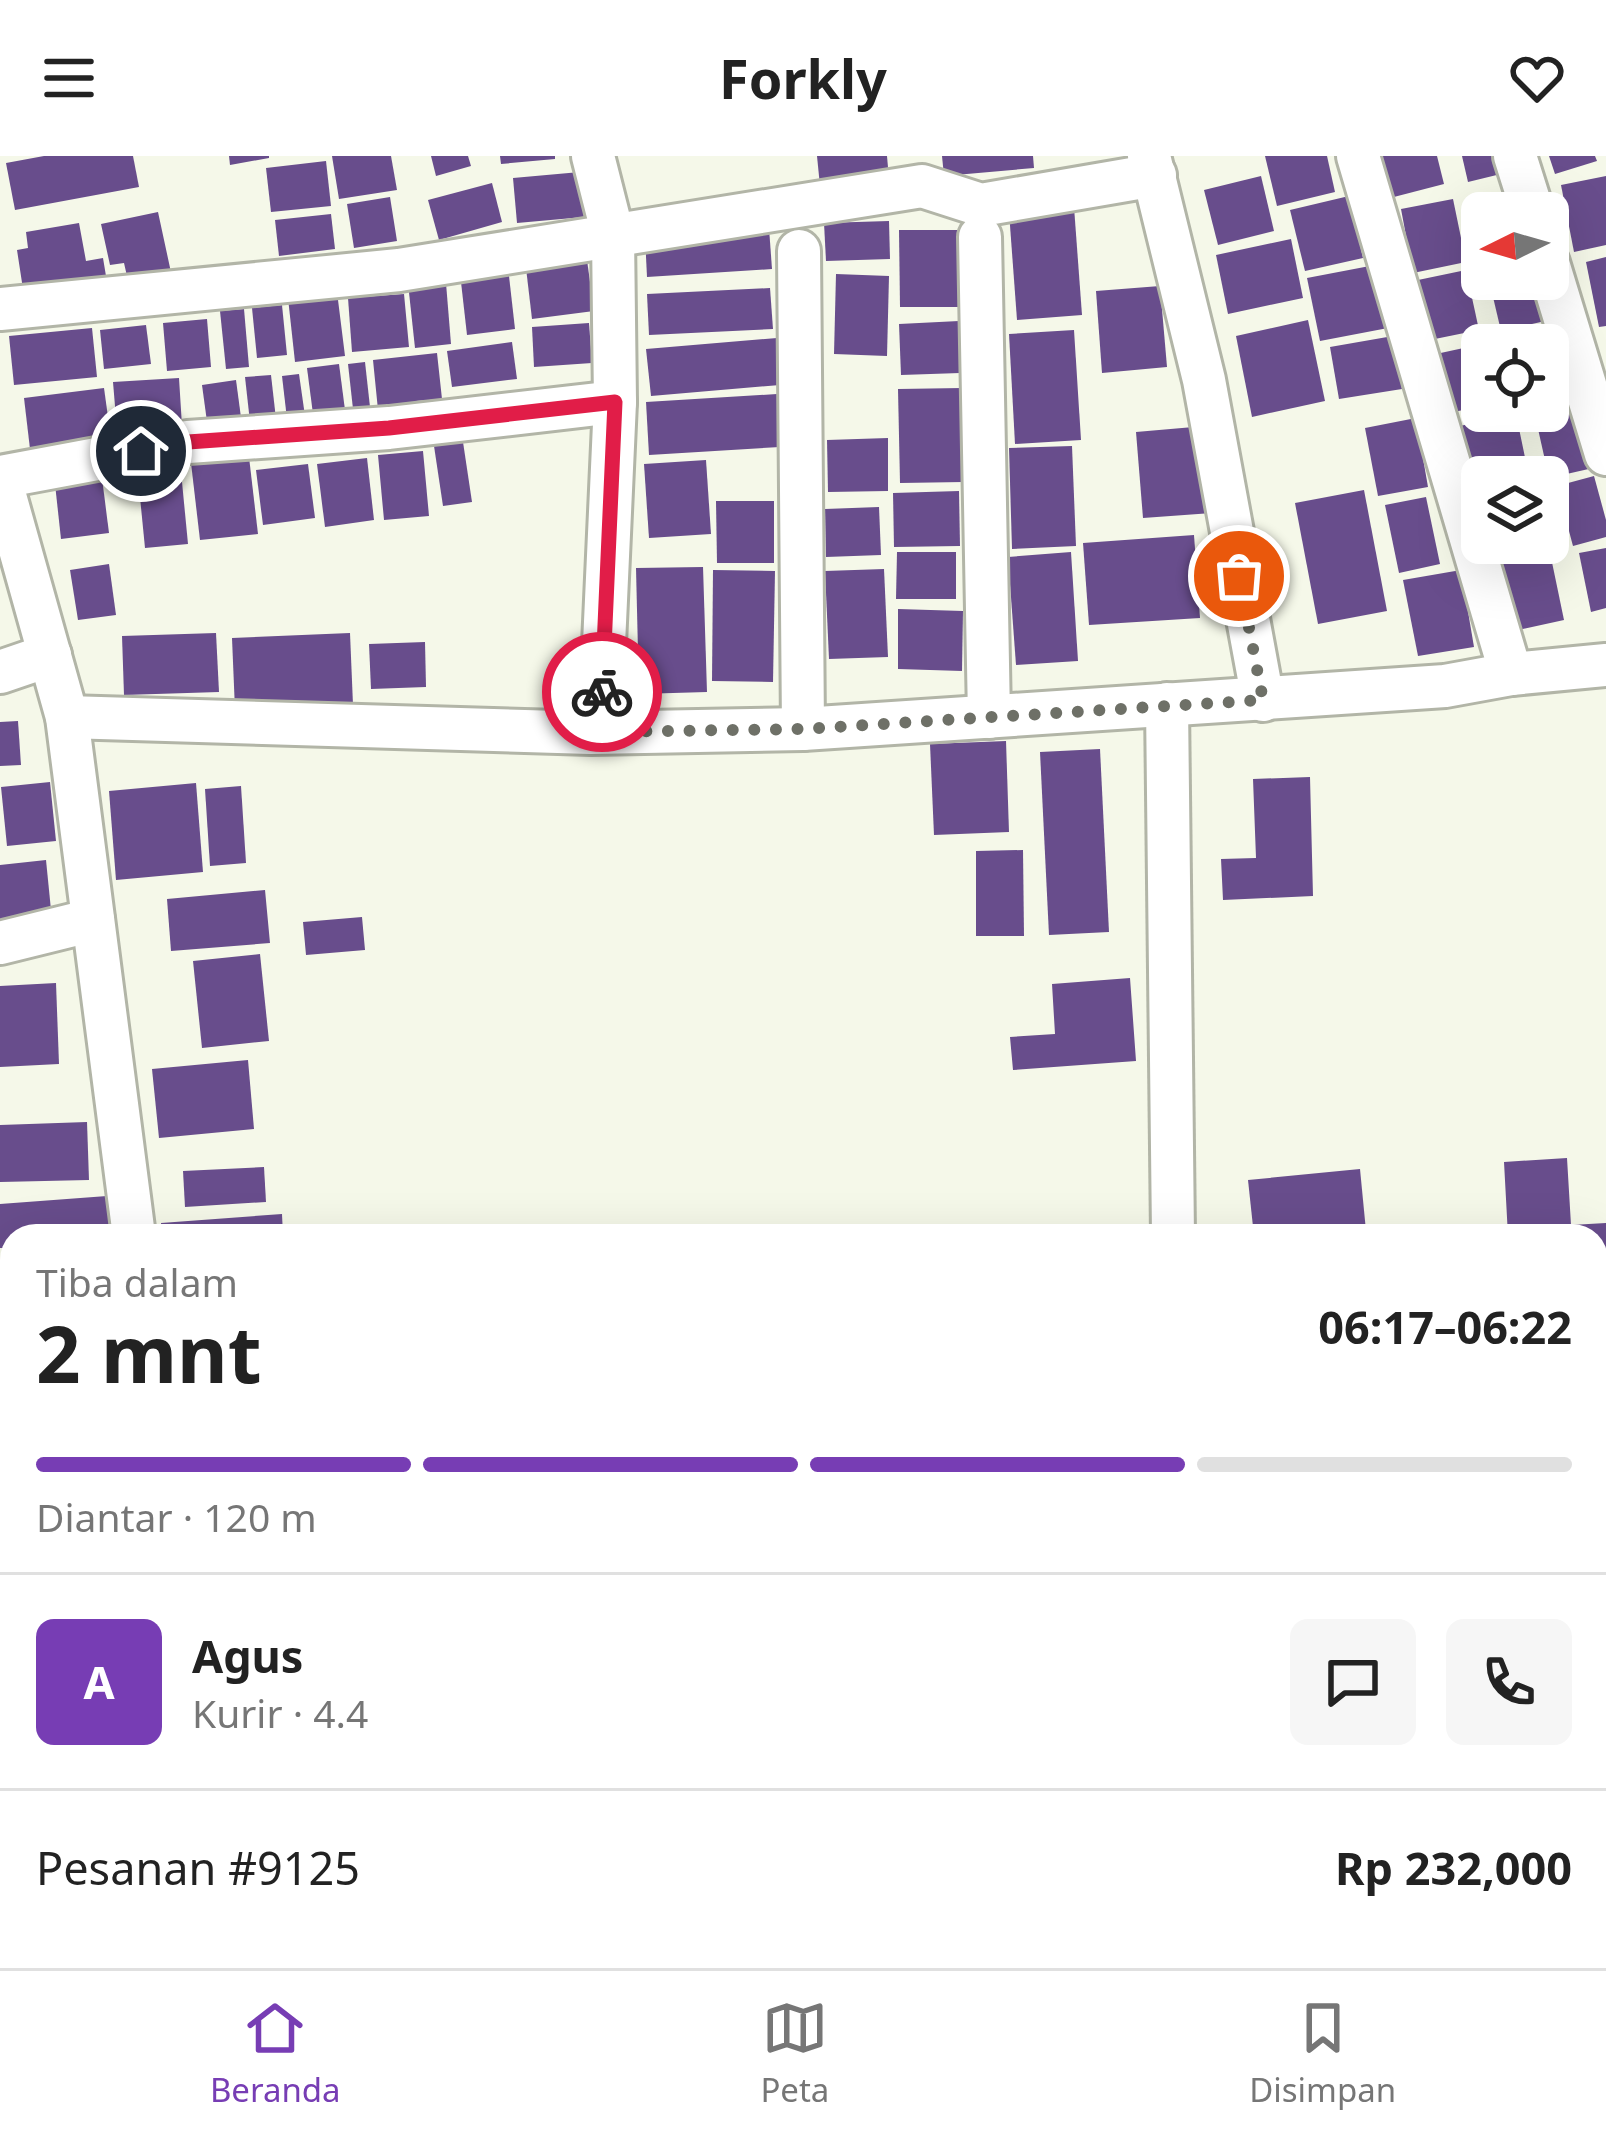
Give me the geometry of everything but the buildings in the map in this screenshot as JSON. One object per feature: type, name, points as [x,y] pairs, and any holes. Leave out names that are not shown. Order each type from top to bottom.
[{"type":"street","points":[[593,156],[613,235],[615,402],[600,732]]},
{"type":"street","points":[[1358,156],[1511,674]]},
{"type":"street","points":[[1516,156],[1527,192]]},
{"type":"street","points":[[0,309],[399,271],[613,235],[918,171],[981,205],[1152,166],[1204,380],[1263,700]]},
{"type":"street","points":[[980,237],[988,716]]},
{"type":"street","points":[[800,251],[803,729]]},
{"type":"street","points":[[1559,300],[1606,454]]},
{"type":"street","points":[[132,1224],[67,717],[0,477],[188,442],[389,428],[615,402]]},
{"type":"street","points":[[0,672],[50,656]]},
{"type":"street","points":[[67,717],[600,732],[803,729],[1445,686],[1606,665]]},
{"type":"street","points":[[1167,704],[1173,1224]]},
{"type":"street","points":[[0,943],[92,920]]},
{"type":"way so far","points":[[602,692],[600,732],[803,729],[1263,700],[1239,576]]},
{"type":"route","points":[[141,451],[188,442],[389,428],[615,402],[602,692]]}]
